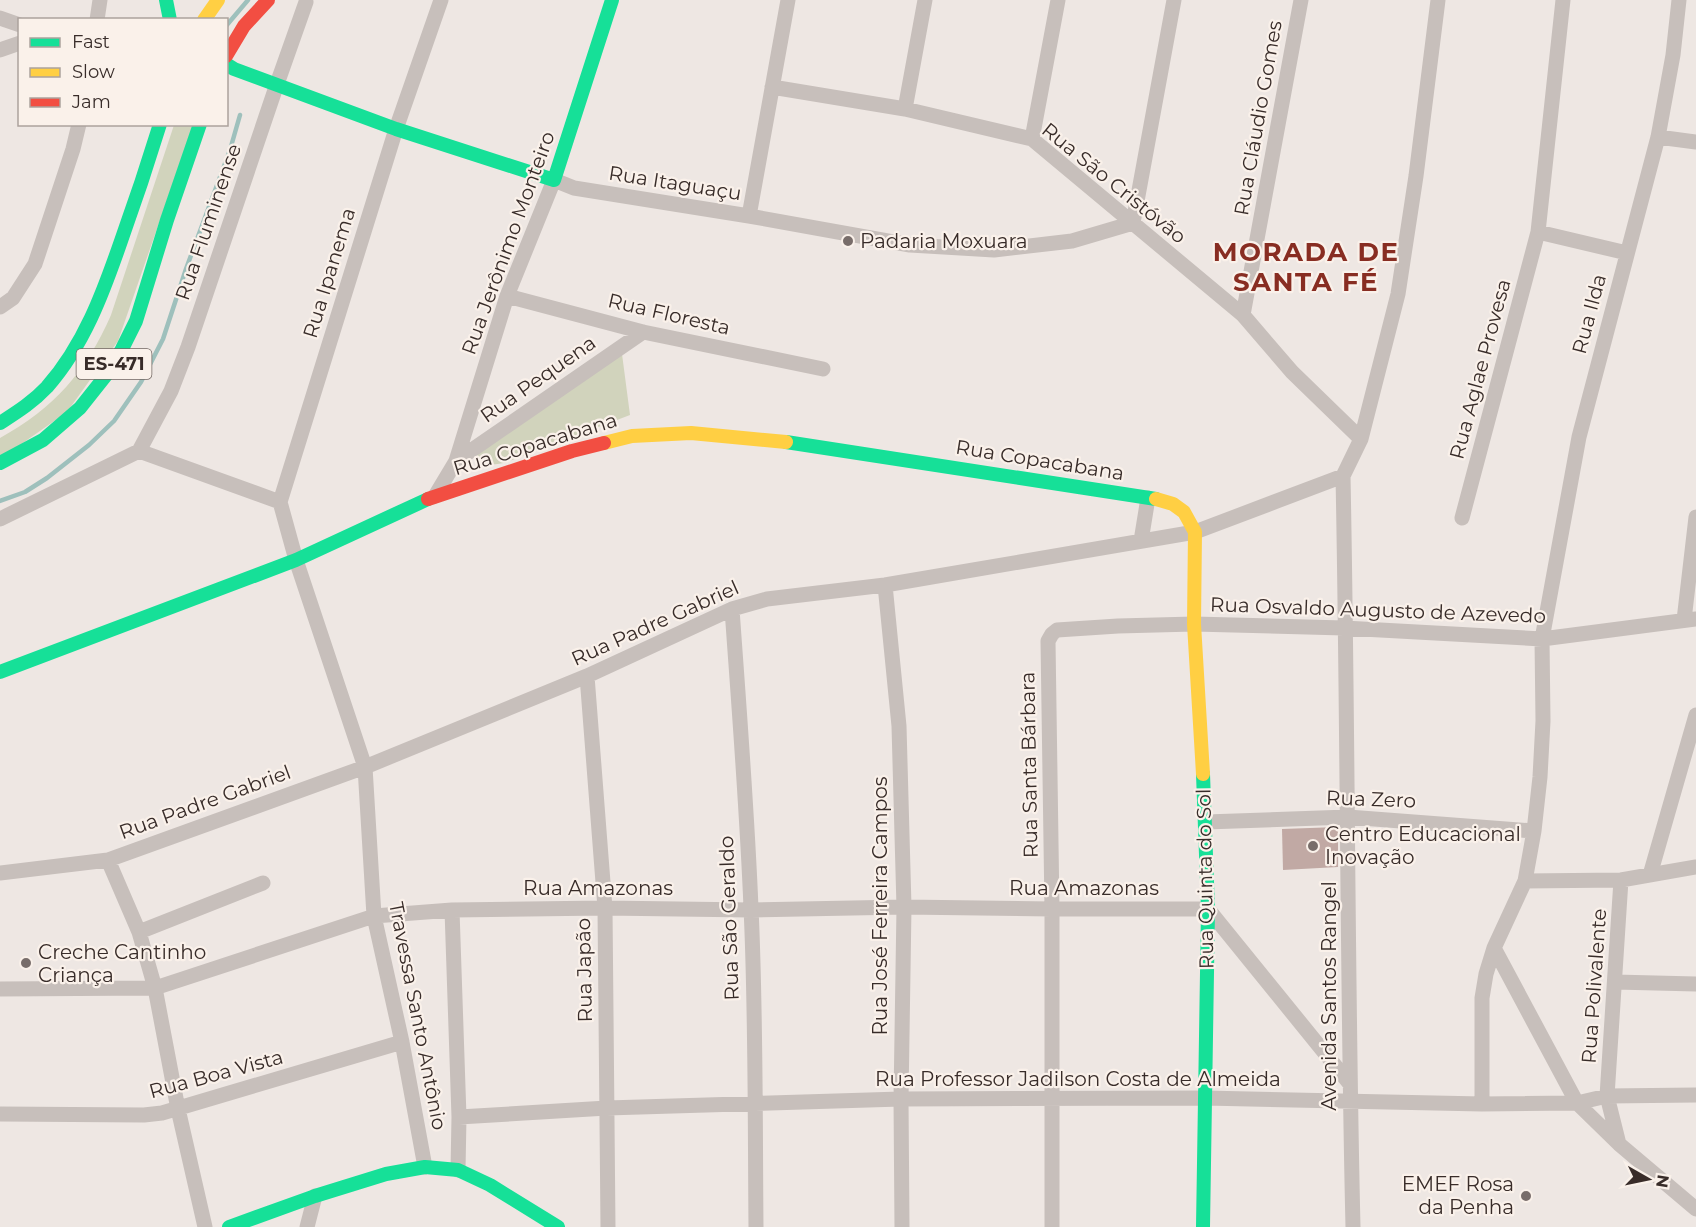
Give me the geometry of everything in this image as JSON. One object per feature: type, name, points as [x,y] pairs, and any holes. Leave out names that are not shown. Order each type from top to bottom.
[{"type":"street","points":[[166,0],[170,18]]},
{"type":"street","points":[[205,18],[218,0]]},
{"type":"street","points":[[228,52],[257,10],[268,0]]},
{"type":"street","name":"Rua Ipanema","points":[[280,502],[396,129],[441,0]]},
{"type":"street","name":"Rua Jerônimo Monteiro","points":[[435,496],[456,461],[507,296],[554,180],[612,0]]},
{"type":"street","points":[[749,216],[788,0]]},
{"type":"street","points":[[905,110],[925,0]]},
{"type":"street","points":[[1032,140],[1058,0]]},
{"type":"street","points":[[1133,223],[1174,0]]},
{"type":"street","name":"Rua Cláudio Gomes","points":[[1243,315],[1301,0]]},
{"type":"street","points":[[1343,476],[1361,439],[1398,294],[1416,176],[1438,0]]},
{"type":"street","name":"Rua Aglae Provesa","points":[[1462,518],[1538,232],[1563,0]]},
{"type":"street","name":"Rua Ilda","points":[[1482,1104],[1482,998],[1486,974],[1494,948],[1525,881],[1534,831],[1543,721],[1542,639],[1579,437],[1659,137],[1673,55],[1679,0]]},
{"type":"street","name":"Rua Fluminense","points":[[139,451],[171,391],[188,347],[306,2]]},
{"type":"street","points":[[0,18],[18,24]]},
{"type":"street","points":[[0,50],[18,44]]},
{"type":"street","name":"Rua Itaguaçu","points":[[228,65],[396,129],[574,188],[910,245],[994,250],[1072,241],[1133,223]]},
{"type":"street","name":"Rua São Cristóvão","points":[[772,87],[905,110],[1032,140],[1243,315],[1292,372],[1361,439]]},
{"type":"street","points":[[0,307],[13,298],[35,264],[79,126]]},
{"type":"street","name":"ES-471","points":[[0,423],[19,411],[51,382],[84,335],[109,279],[159,126]]},
{"type":"street","name":"ES-471","points":[[0,463],[43,440],[80,408],[107,374],[122,349],[136,321],[199,126]]},
{"type":"street","points":[[1659,137],[1696,142]]},
{"type":"street","points":[[1538,232],[1627,253]]},
{"type":"street","name":"Rua Floresta","points":[[507,296],[643,332],[823,369]]},
{"type":"street","name":"Rua Pequena","points":[[456,461],[643,332]]},
{"type":"street","name":"Rua Copacabana","points":[[0,672],[296,560],[435,496],[572,451],[632,436],[691,433],[784,442],[1148,498],[1173,504],[1185,512],[1195,532]]},
{"type":"street","points":[[0,519],[139,451],[280,502],[296,560]]},
{"type":"street","name":"Rua Padre Gabriel","points":[[0,873],[108,860],[365,767],[587,676],[732,609],[767,599],[885,585],[1195,532],[1343,476]]},
{"type":"street","name":"Avenida Santos Rangel","points":[[1343,476],[1353,1227]]},
{"type":"street","name":"Rua Copacabana","points":[[1141,541],[1148,498]]},
{"type":"street","points":[[1690,620],[1696,517]]},
{"type":"street","name":"Rua Quinta do Sol","points":[[1195,532],[1194,624],[1206,822],[1208,909],[1203,1227]]},
{"type":"street","name":"Travessa Santo Antônio","points":[[296,560],[365,767],[374,916],[402,1042],[425,1167]]},
{"type":"street","name":"Rua José Ferreira Campos","points":[[885,585],[898,726],[904,907],[902,1227]]},
{"type":"street","name":"Rua São Geraldo","points":[[732,609],[745,778],[751,910],[756,1227]]},
{"type":"street","name":"Rua Osvaldo Augusto de Azevedo","points":[[1057,630],[1194,624],[1344,628],[1542,639],[1690,620]]},
{"type":"street","name":"Rua Santa Bárbara","points":[[1052,1227],[1052,909],[1048,641],[1057,630]]},
{"type":"street","name":"Rua Japão","points":[[587,676],[605,908],[608,1227]]},
{"type":"street","points":[[1650,875],[1695,722]]},
{"type":"street","name":"Rua Zero","points":[[1206,822],[1348,816],[1534,831]]},
{"type":"street","points":[[108,860],[139,932],[155,988],[178,1109],[205,1227]]},
{"type":"street","points":[[1525,881],[1621,880],[1696,867]]},
{"type":"street","name":"Rua Polivalente","points":[[1619,1144],[1607,1096],[1621,880]]},
{"type":"street","points":[[139,932],[263,883]]},
{"type":"street","name":"Rua Amazonas","points":[[0,989],[155,988],[374,916],[452,910],[605,908],[751,910],[904,907],[1208,909]]},
{"type":"street","points":[[1208,909],[1350,1084]]},
{"type":"street","points":[[452,910],[459,1117],[458,1170]]},
{"type":"street","points":[[1494,948],[1577,1103],[1619,1144],[1696,1209]]},
{"type":"street","points":[[1616,982],[1696,984]]},
{"type":"street","name":"Rua Boa Vista","points":[[0,1114],[144,1115],[178,1109],[402,1042]]},
{"type":"street","name":"Rua Professor Jadilson Costa de Almeida","points":[[459,1117],[607,1108],[901,1099],[1205,1098],[1482,1104],[1577,1103],[1607,1096],[1696,1095]]},
{"type":"street","points":[[229,1227],[315,1196],[386,1174],[425,1167],[458,1170],[490,1185],[558,1227]]},
{"type":"street","points":[[307,1227],[315,1196]]},
{"type":"green space","points":[[174,126],[193,126],[118,341],[67,412],[0,459],[0,438],[37,414],[66,387],[91,354],[111,315]]},
{"type":"green space","points":[[622,354],[630,415],[507,462],[488,464],[476,460],[474,456]]},
{"type":"building","name":"Centro Educacional Inovação","points":[[1338,827],[1338,867],[1283,870],[1282,829]]},
{"type":"waterway","points":[[228,24],[248,0]]},
{"type":"waterway","points":[[0,501],[25,492],[89,445],[114,421],[141,382],[163,339],[230,150],[240,115]]},
{"type":"traffic: fast","points":[[166,0],[170,18]]},
{"type":"traffic: fast","points":[[228,65],[396,129],[554,180],[612,0]]},
{"type":"traffic: fast","points":[[0,423],[47,387],[72,354],[82,336],[107,280],[159,126]]},
{"type":"traffic: fast","points":[[0,463],[43,440],[80,408],[107,374],[122,349],[136,321],[199,126]]},
{"type":"traffic: fast","points":[[786,442],[1156,499]]},
{"type":"traffic: fast","points":[[0,672],[296,560],[428,499]]},
{"type":"traffic: fast","points":[[1203,774],[1208,909],[1203,1227]]},
{"type":"traffic: fast","points":[[229,1227],[315,1196],[386,1174],[425,1167],[458,1170],[490,1185],[558,1227]]},
{"type":"traffic: slow","points":[[205,18],[218,0]]},
{"type":"traffic: slow","points":[[604,443],[632,436],[691,433],[786,442]]},
{"type":"traffic: slow","points":[[1156,499],[1173,504],[1184,512],[1195,532],[1194,624],[1203,774]]},
{"type":"traffic: jam","points":[[228,53],[244,26],[268,0]]},
{"type":"traffic: jam","points":[[428,499],[572,451],[604,443]]},
{"type":"place","name":"Padaria Moxuara","points":[[848,241]]},
{"type":"place","name":"Centro Educacional Inovação","points":[[1313,846]]},
{"type":"place","name":"Creche Cantinho Criança","points":[[26,963]]},
{"type":"place","name":"EMEF Rosa da Penha","points":[[1526,1196]]},
{"type":"district","name":"MORADA DE SANTA FÉ","points":[[1306,267]]}]
